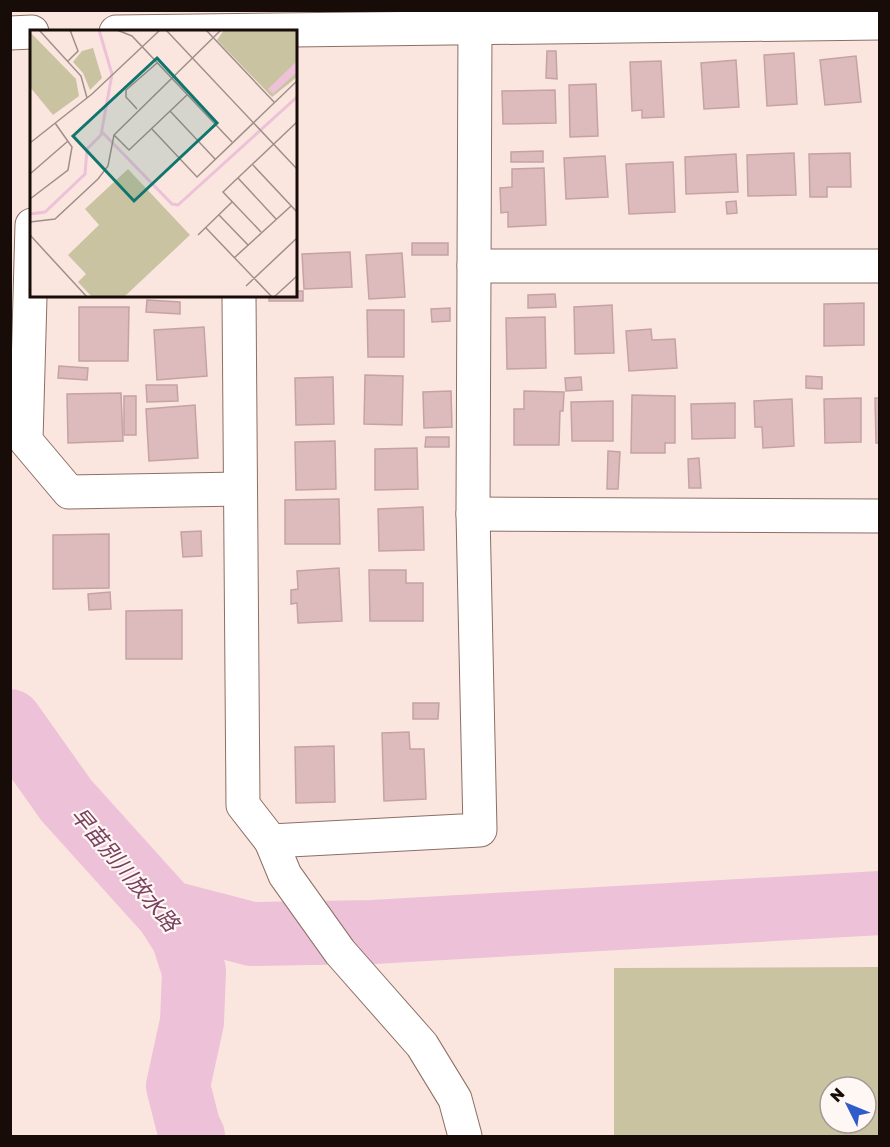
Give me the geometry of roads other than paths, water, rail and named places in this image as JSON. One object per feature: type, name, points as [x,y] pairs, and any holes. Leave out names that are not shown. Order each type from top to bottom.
[{"type":"street","points":[[146,30],[237,24],[475,28],[879,23]]},
{"type":"street","points":[[271,841],[480,830],[473,514],[475,28]]},
{"type":"street","points":[[10,33],[30,32]]},
{"type":"street","points":[[474,266],[879,266]]},
{"type":"street","points":[[30,297],[26,441],[69,492],[240,489]]},
{"type":"street","points":[[239,297],[243,805],[271,841],[285,875],[340,952],[422,1045],[455,1098],[465,1137]]},
{"type":"street","points":[[473,514],[879,516]]},
{"type":"waterway","name":"早苗別川放水路","points":[[10,721],[66,800],[167,912],[183,937],[194,971],[192,1022],[178,1086],[189,1129],[193,1136]]},
{"type":"waterway","points":[[167,912],[252,934],[373,932],[880,903]]}]
